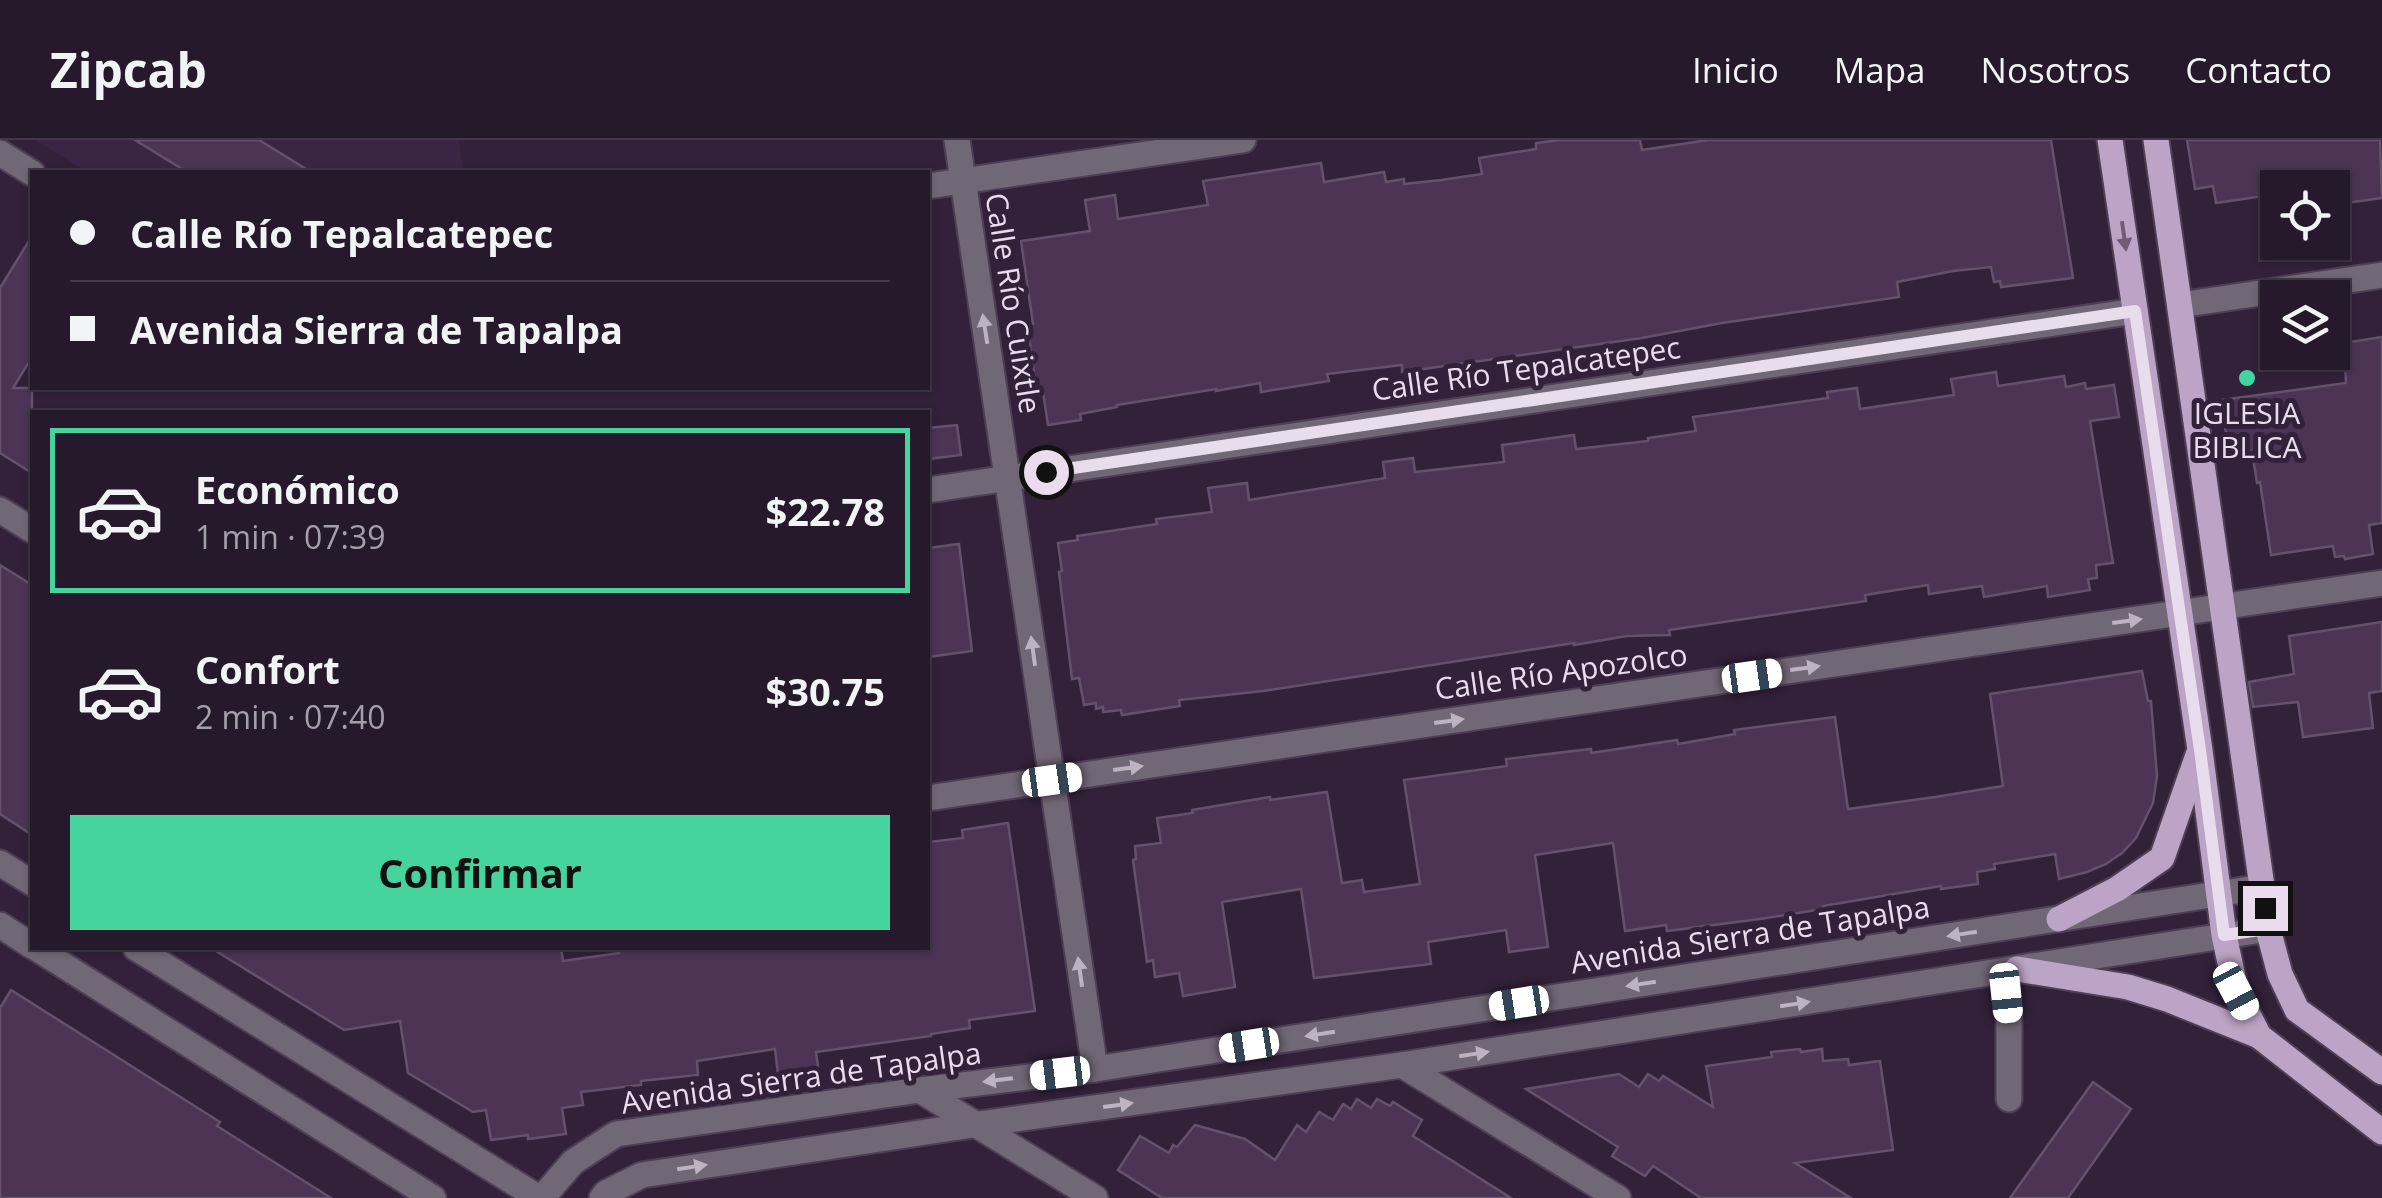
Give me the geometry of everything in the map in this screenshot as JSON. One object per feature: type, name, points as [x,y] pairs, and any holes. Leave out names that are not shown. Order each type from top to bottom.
[{"type":"main road","points":[[2110,140],[2224,935],[2236,991],[2259,1036]]},
{"type":"main road","points":[[2156,140],[2268,929],[2280,974],[2297,1010],[2382,1072]]},
{"type":"main road","points":[[2058,919],[2117,889],[2162,858],[2200,750]]},
{"type":"main road","points":[[2010,970],[2128,987],[2259,1036],[2382,1132]]},
{"type":"street","name":"Calle Río Cuixtle","points":[[957,140],[1095,1069]]},
{"type":"street","points":[[930,186],[1244,140]]},
{"type":"street","points":[[0,153],[30,172]]},
{"type":"street","points":[[2180,304],[2382,274]]},
{"type":"street","name":"Calle Río Tepalcatepec","points":[[930,490],[2135,311]]},
{"type":"street","points":[[0,510],[30,529]]},
{"type":"street","name":"Calle Río Apozolco","points":[[930,798],[2382,583]]},
{"type":"street","points":[[0,863],[30,882]]},
{"type":"street","name":"Avenida Sierra de Tapalpa","points":[[541,1198],[574,1162],[616,1134],[1095,1069],[2262,887]]},
{"type":"street","points":[[0,925],[30,944]]},
{"type":"street","points":[[602,1198],[642,1174],[1402,1065],[2268,929]]},
{"type":"street","points":[[40,950],[433,1198]]},
{"type":"street","points":[[139,950],[541,1198]]},
{"type":"street","points":[[2009,1098],[2010,970]]},
{"type":"street","points":[[1402,1065],[1618,1198]]},
{"type":"street","points":[[920,1090],[1095,1198]]},
{"type":"shaded area","points":[[35,140],[459,140],[463,170],[84,170]]},
{"type":"building","points":[[135,140],[259,140],[308,170],[184,170]]},
{"type":"building","points":[[1640,140],[1642,150],[1708,140],[2051,140],[2073,278],[2001,287],[2000,281],[1994,282],[1991,267],[1953,271],[1897,282],[1899,297],[1402,372],[1402,365],[1327,374],[1329,381],[1261,392],[1260,383],[1216,389],[1117,405],[1080,414],[1081,420],[1048,425],[1043,392],[1037,393],[1027,325],[1033,324],[1021,241],[1090,231],[1085,200],[1115,195],[1118,219],[1208,205],[1203,181],[1321,163],[1324,182],[1384,172],[1386,182],[1441,180],[1482,174],[1479,158],[1536,149],[1536,143]]},
{"type":"building","points":[[2187,140],[2380,140],[2382,198],[2350,202],[2350,170],[2260,170],[2260,197],[2216,203],[2213,186],[2195,189]]},
{"type":"building","points":[[30,239],[30,360],[13,388],[32,390],[30,472],[0,453],[0,288]]},
{"type":"building","points":[[2382,337],[2382,523],[2369,525],[2373,554],[2335,557],[2333,546],[2271,555],[2252,451],[2229,454],[2221,400],[2346,383],[2350,342]]},
{"type":"building","points":[[1996,372],[1998,386],[2064,376],[2066,387],[2085,383],[2086,389],[2114,385],[2119,417],[2090,421],[2113,563],[2096,565],[2097,578],[2088,579],[2090,590],[2048,597],[2047,586],[1984,597],[1982,586],[1929,594],[1928,585],[1865,595],[1866,601],[1669,630],[1670,635],[1574,643],[1263,691],[1179,700],[1180,706],[1122,715],[1121,710],[1096,709],[1096,703],[1084,705],[1079,678],[1072,679],[1058,543],[1078,540],[1077,536],[1157,524],[1156,519],[1212,512],[1208,488],[1247,483],[1249,500],[1385,478],[1383,462],[1413,458],[1415,472],[1504,462],[1502,445],[1574,435],[1576,449],[1648,441],[1696,431],[1693,417],[1828,398],[1827,392],[1857,388],[1860,409],[1954,395],[1951,379]]},
{"type":"building","points":[[957,425],[961,455],[930,459],[930,428]]},
{"type":"building","points":[[959,544],[972,651],[930,657],[930,548]]},
{"type":"building","points":[[0,565],[30,584],[30,834],[0,814]]},
{"type":"building","points":[[2382,622],[2382,691],[2369,693],[2373,728],[2303,737],[2298,702],[2253,707],[2249,682],[2294,674],[2289,636]]},
{"type":"building","points":[[2142,671],[2151,701],[2157,776],[2153,803],[2136,838],[2122,853],[2087,872],[2059,879],[2055,854],[1994,864],[1995,869],[1977,872],[1978,884],[1941,886],[1760,919],[1667,931],[1666,925],[1625,931],[1613,843],[1535,855],[1548,947],[1509,952],[1506,930],[1428,942],[1431,964],[1314,978],[1301,889],[1222,902],[1235,987],[1183,996],[1179,973],[1155,977],[1153,960],[1147,962],[1133,860],[1135,846],[1161,843],[1157,818],[1270,797],[1327,792],[1342,883],[1362,880],[1364,892],[1420,884],[1404,780],[1507,766],[1506,759],[1591,749],[1591,753],[1677,740],[1678,744],[1735,734],[1734,730],[1835,717],[1848,809],[1935,797],[2003,786],[1990,694]]},
{"type":"building","points":[[1008,823],[1035,1011],[969,1020],[970,1028],[931,1036],[816,1052],[818,1067],[778,1074],[775,1049],[697,1061],[698,1075],[581,1092],[583,1105],[562,1108],[566,1134],[491,1140],[486,1110],[473,1112],[408,1073],[400,1021],[344,1030],[214,950],[561,950],[563,961],[619,953],[618,950],[930,950],[930,842],[963,838],[962,830]]},
{"type":"building","points":[[11,990],[220,1122],[217,1126],[331,1198],[0,1198],[0,1008]]},
{"type":"building","points":[[1800,1049],[1822,1049],[1823,1061],[1848,1059],[1849,1065],[1880,1061],[1893,1150],[1795,1163],[1851,1198],[1701,1198],[1653,1166],[1645,1176],[1612,1156],[1618,1147],[1526,1089],[1619,1074],[1639,1087],[1648,1074],[1659,1081],[1663,1076],[1713,1107],[1706,1066]]},
{"type":"building","points":[[2093,1082],[2131,1109],[2068,1198],[2010,1198]]},
{"type":"building","points":[[1357,1099],[1371,1108],[1377,1099],[1390,1106],[1393,1102],[1422,1120],[1413,1136],[1511,1198],[1162,1198],[1118,1170],[1140,1136],[1169,1153],[1195,1125],[1245,1139],[1275,1160],[1297,1125],[1306,1132],[1319,1112],[1333,1120],[1343,1104],[1351,1109]]},
{"type":"place","name":"IGLESIA BIBLICA","points":[[2247,378]]},
{"type":"route","points":[[1046,472],[2135,311],[2224,935],[2268,929],[2265,908]]}]
